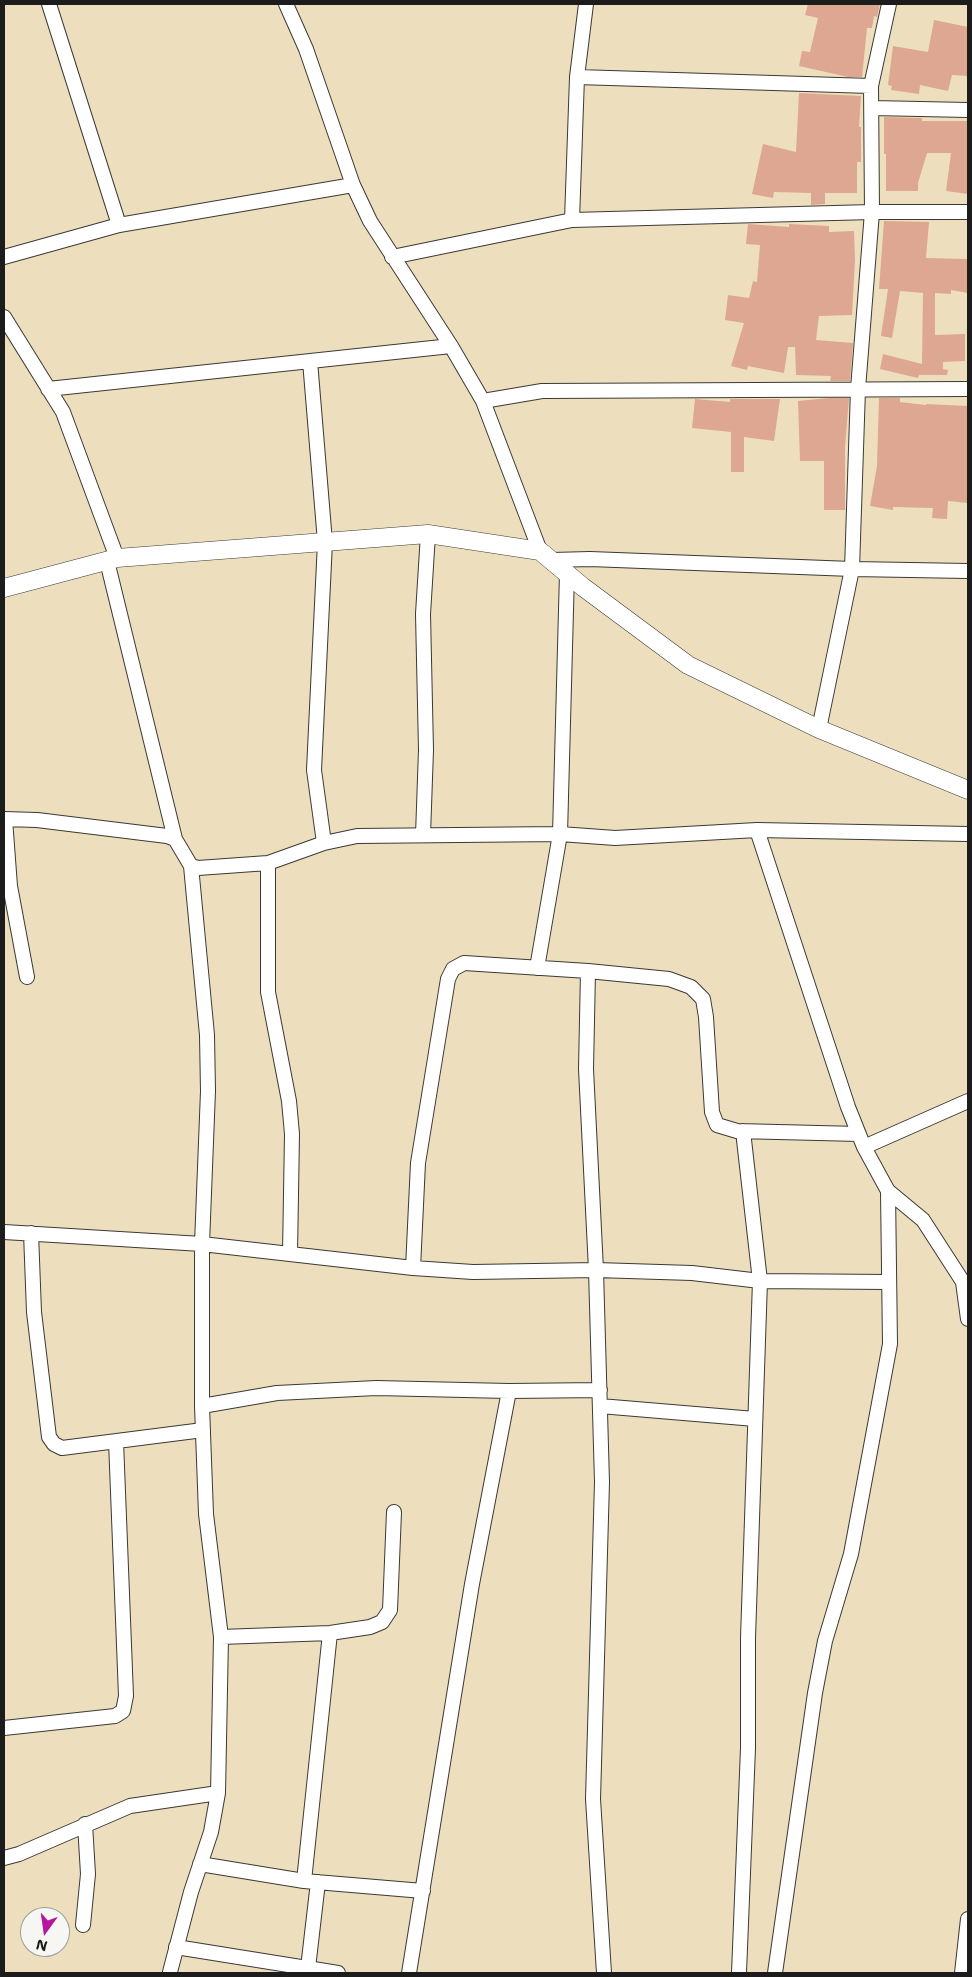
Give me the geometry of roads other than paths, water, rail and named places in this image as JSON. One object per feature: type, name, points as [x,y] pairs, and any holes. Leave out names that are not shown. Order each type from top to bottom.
[{"type":"street","points":[[48,4],[120,225]]},
{"type":"street","points":[[286,4],[306,49],[353,185],[370,221],[451,346],[484,401],[546,555],[583,587],[688,665],[819,730],[968,790]]},
{"type":"street","points":[[572,220],[577,77],[586,4]]},
{"type":"street","points":[[819,730],[852,569],[858,389],[872,212],[871,86],[889,4]]},
{"type":"street","points":[[577,77],[871,86]]},
{"type":"street","points":[[872,108],[968,110]]},
{"type":"street","points":[[4,257],[120,225],[353,185]]},
{"type":"street","points":[[392,256],[572,220],[872,212],[968,212]]},
{"type":"street","points":[[4,317],[63,412],[112,559],[175,839],[191,866],[207,1035],[208,1091],[202,1244],[202,1406],[206,1514],[221,1637],[218,1793],[211,1832],[200,1864],[170,1972]]},
{"type":"street","points":[[48,389],[451,346]]},
{"type":"street","points":[[310,361],[325,542],[314,770],[324,843]]},
{"type":"street","points":[[484,401],[542,391],[968,389]]},
{"type":"street","points":[[423,835],[426,750],[422,614],[428,534]]},
{"type":"street","points":[[4,588],[112,559],[428,534],[546,555],[590,559],[852,569],[968,571]]},
{"type":"street","points":[[537,968],[560,834],[568,573]]},
{"type":"street","points":[[27,976],[10,886],[4,819],[37,820],[100,827],[168,836],[175,839]]},
{"type":"street","points":[[191,866],[198,868],[268,863],[324,843],[357,836],[560,834],[615,838],[757,830],[968,834]]},
{"type":"street","points":[[757,830],[848,1107],[862,1141],[888,1191],[923,1220],[963,1282],[968,1319]]},
{"type":"street","points":[[268,863],[268,992],[290,1101],[292,1134],[290,1254]]},
{"type":"street","points":[[413,1268],[418,1163],[448,979],[453,969],[464,963],[588,971],[669,979],[691,987],[703,999],[706,1017],[712,1112],[717,1125],[743,1131],[862,1141],[968,1101]]},
{"type":"street","points":[[588,971],[586,1069],[596,1270],[602,1482],[593,1799],[604,1973]]},
{"type":"street","points":[[739,1973],[748,1758],[748,1638],[760,1281],[743,1131]]},
{"type":"street","points":[[775,1973],[815,1693],[825,1640],[850,1554],[890,1344],[888,1191]]},
{"type":"street","points":[[4,1232],[202,1244],[413,1268],[473,1272],[596,1270],[692,1272],[760,1281],[889,1282]]},
{"type":"street","points":[[31,1233],[34,1312],[49,1436],[54,1444],[62,1448],[203,1430]]},
{"type":"street","points":[[202,1406],[277,1392],[376,1388],[510,1391],[600,1390]]},
{"type":"street","points":[[410,1973],[472,1584],[510,1391]]},
{"type":"street","points":[[600,1406],[755,1419]]},
{"type":"street","points":[[4,1728],[115,1716],[123,1711],[126,1696],[116,1441]]},
{"type":"street","points":[[221,1637],[330,1633],[370,1627],[382,1622],[390,1610],[394,1512]]},
{"type":"street","points":[[308,1968],[311,1881],[330,1633]]},
{"type":"street","points":[[4,1858],[19,1854],[130,1806],[218,1793]]},
{"type":"street","points":[[83,1925],[88,1874],[85,1824]]},
{"type":"street","points":[[200,1864],[311,1881],[423,1891]]},
{"type":"street","points":[[962,1973],[968,1919]]},
{"type":"street","points":[[176,1947],[338,1973]]}]
